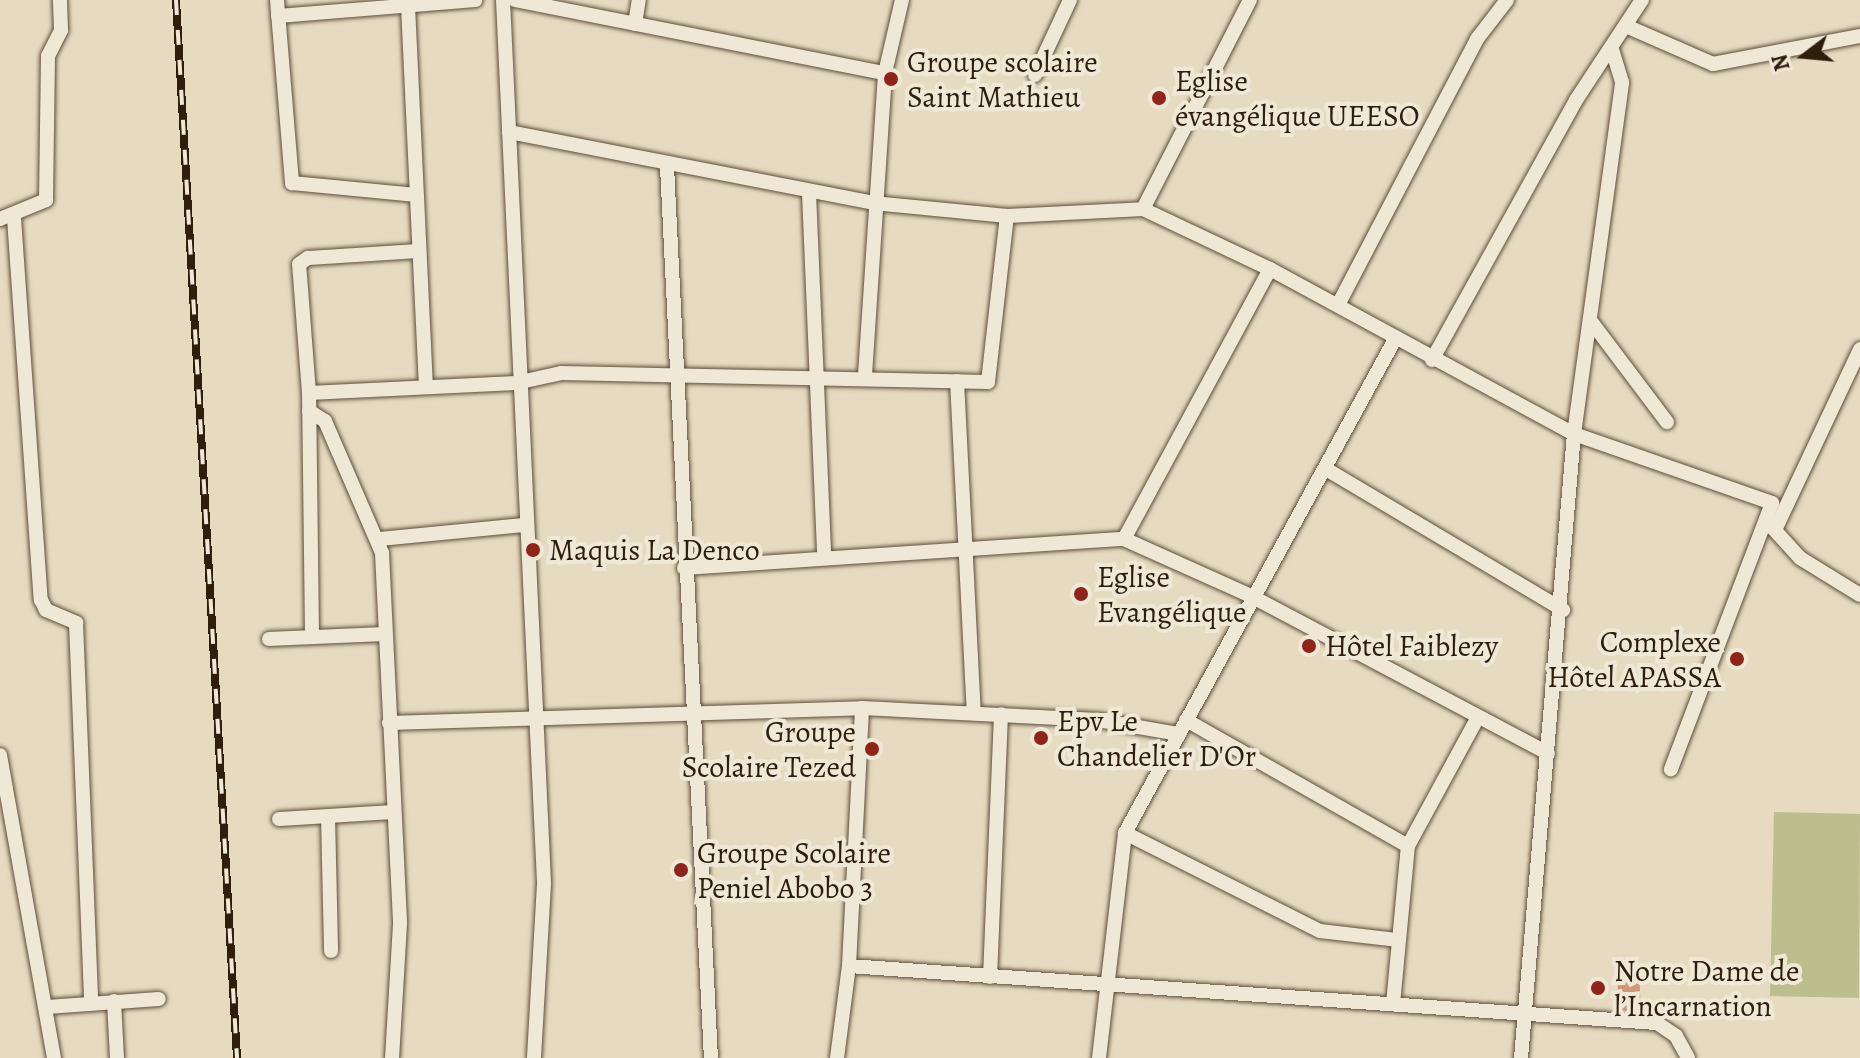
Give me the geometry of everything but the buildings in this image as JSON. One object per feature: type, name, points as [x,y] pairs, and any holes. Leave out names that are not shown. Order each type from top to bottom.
[{"type":"street","points":[[60,0],[61,30],[48,56],[46,200],[7,219],[41,600],[46,610],[76,623],[91,1002]]},
{"type":"street","points":[[277,0],[292,183],[416,195]]},
{"type":"street","points":[[278,16],[354,4],[408,6],[475,0]]},
{"type":"street","points":[[503,0],[516,383],[537,718],[544,967],[534,1058]]},
{"type":"street","points":[[515,0],[885,73]]},
{"type":"street","points":[[635,24],[639,0]]},
{"type":"street","points":[[865,375],[873,203],[885,73],[902,0]]},
{"type":"street","points":[[1035,75],[1070,0]]},
{"type":"street","points":[[1143,209],[1250,0]]},
{"type":"street","points":[[1338,305],[1477,39],[1507,0]]},
{"type":"street","points":[[1432,360],[1576,100],[1642,0]]},
{"type":"street","points":[[408,6],[426,385]]},
{"type":"street","points":[[1626,26],[1713,64],[1860,36]]},
{"type":"street","points":[[1521,1058],[1563,610],[1574,434],[1622,82],[1612,49]]},
{"type":"street","points":[[509,132],[667,166],[873,203],[1007,216],[1143,209],[1270,269],[1338,305],[1394,341],[1574,434],[1772,503],[1771,526],[1831,582],[1860,595]]},
{"type":"street","points":[[667,166],[691,712],[711,1058]]},
{"type":"street","points":[[809,193],[824,558]]},
{"type":"street","points":[[309,393],[516,383],[561,373],[865,375],[957,381],[992,377],[1007,216]]},
{"type":"street","points":[[312,635],[309,393],[299,264],[308,258],[419,251]]},
{"type":"street","points":[[1124,539],[1270,269]]},
{"type":"street","points":[[1590,320],[1667,422]]},
{"type":"street","points":[[1099,1058],[1103,984],[1125,833],[1251,596],[1326,469],[1394,341]]},
{"type":"street","points":[[1671,769],[1738,579],[1771,526],[1860,349]]},
{"type":"street","points":[[957,381],[969,547],[974,711]]},
{"type":"street","points":[[309,411],[325,421],[379,539],[400,924],[392,1058]]},
{"type":"street","points":[[1326,469],[1563,610]]},
{"type":"street","points":[[379,539],[524,525]]},
{"type":"street","points":[[684,568],[1124,539],[1251,596],[1477,719],[1548,753]]},
{"type":"street","points":[[269,639],[384,634]]},
{"type":"street","points":[[389,723],[862,708],[974,711],[1178,734]]},
{"type":"street","points":[[837,1058],[849,966],[862,708]]},
{"type":"street","points":[[990,977],[1001,714]]},
{"type":"street","points":[[1393,1004],[1408,846],[1477,719]]},
{"type":"street","points":[[1186,720],[1408,846]]},
{"type":"street","points":[[0,755],[54,1058]]},
{"type":"street","points":[[279,819],[394,812]]},
{"type":"street","points":[[328,816],[331,951]]},
{"type":"street","points":[[1125,833],[1309,927],[1398,940]]},
{"type":"street","points":[[849,966],[1657,1023],[1676,1036],[1688,1058]]},
{"type":"street","points":[[47,1007],[159,999]]},
{"type":"street","points":[[114,1001],[117,1058]]},
{"type":"green space","points":[[1774,812],[1860,814],[1859,998],[1770,996]]},
{"type":"railway","points":[[176,0],[237,1058]]},
{"type":"place","name":"Groupe scolaire Saint Mathieu","points":[[891,79]]},
{"type":"place","name":"Eglise évangélique UEESO","points":[[1159,98]]},
{"type":"place","name":"Maquis La Denco","points":[[533,550]]},
{"type":"place","name":"Eglise Evangélique","points":[[1081,594]]},
{"type":"place","name":"Hôtel Faiblezy","points":[[1309,646]]},
{"type":"place","name":"Complexe Hôtel APASSA","points":[[1737,659]]},
{"type":"place","name":"Epv Le Chandelier D'Or","points":[[1041,738]]},
{"type":"place","name":"Groupe Scolaire Tezed","points":[[872,749]]},
{"type":"place","name":"Groupe Scolaire Peniel Abobo 3","points":[[681,870]]},
{"type":"place","name":"Notre Dame de l’Incarnation","points":[[1598,988]]}]
